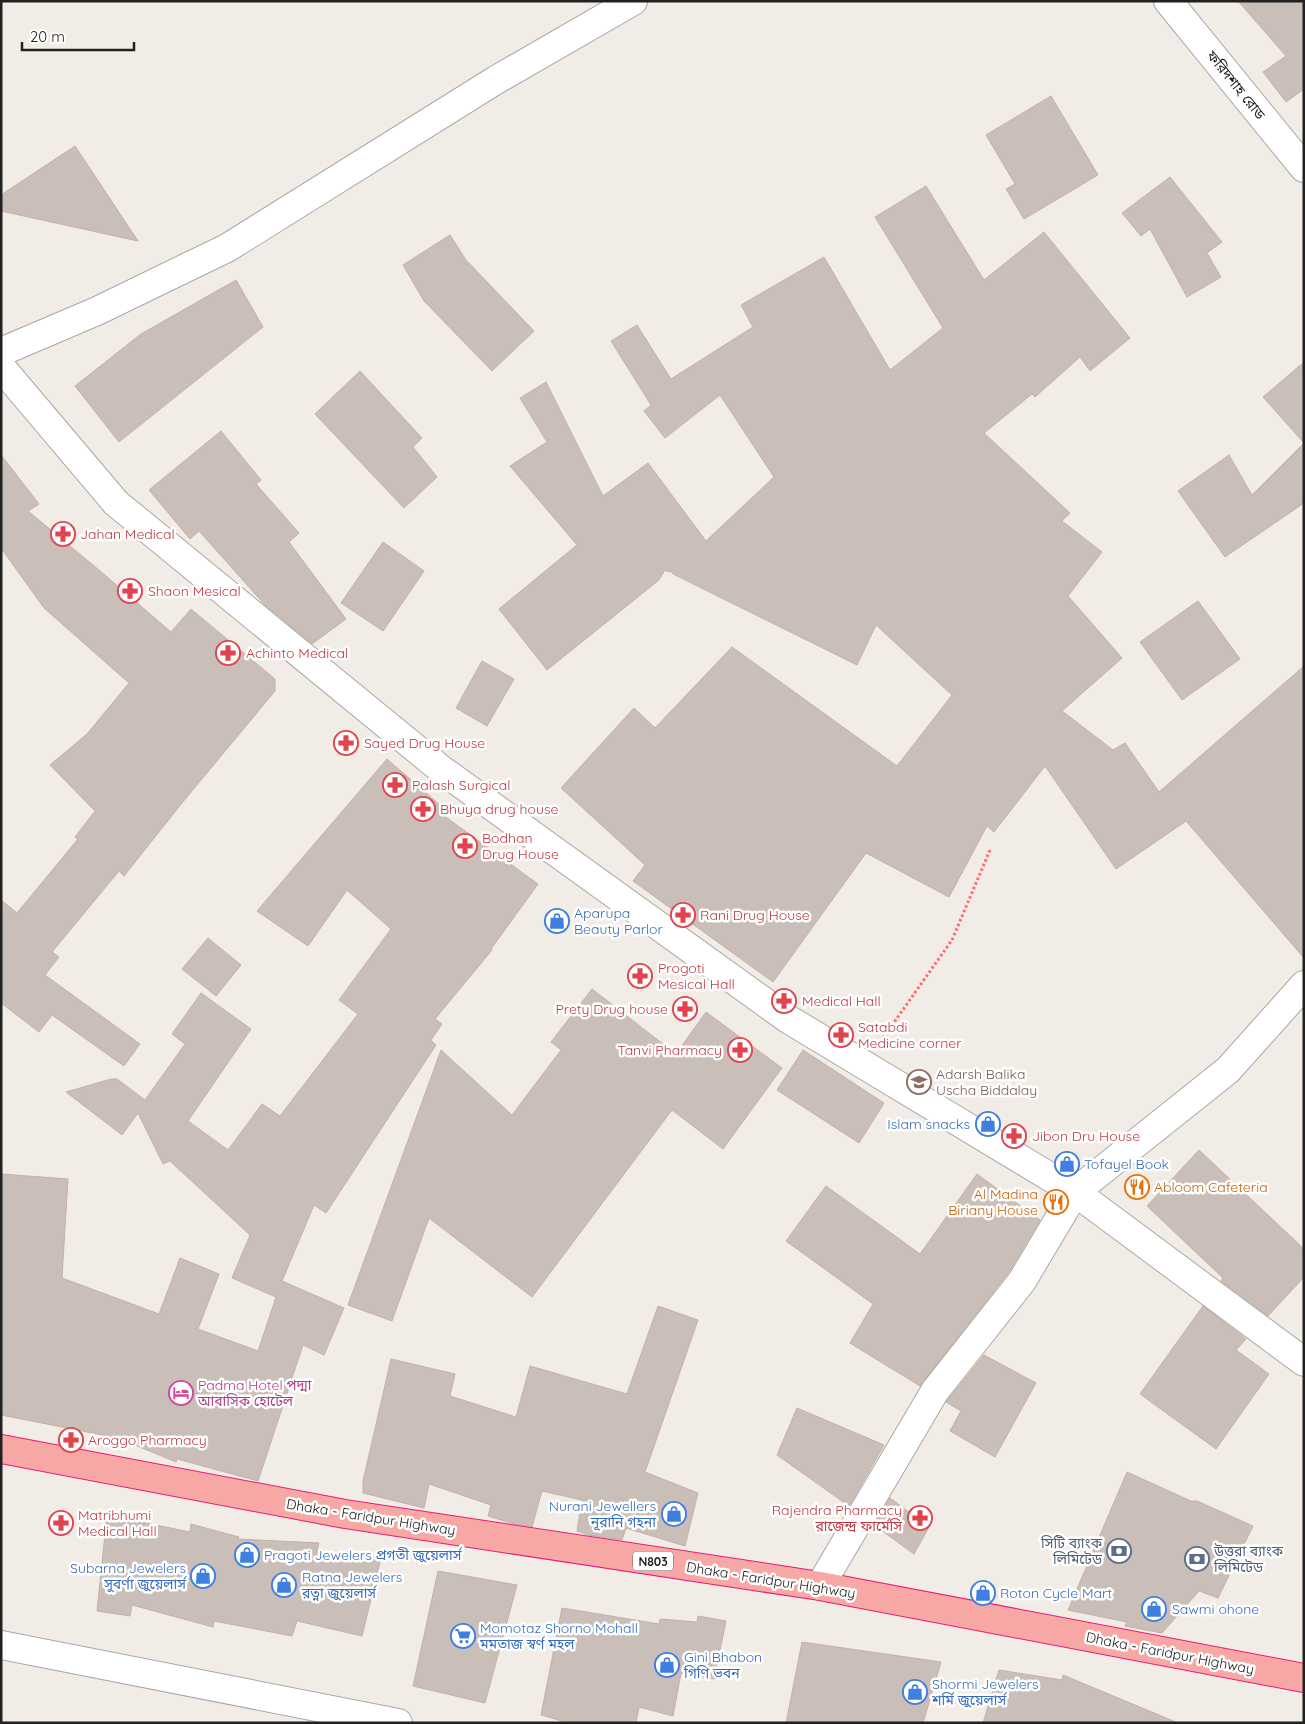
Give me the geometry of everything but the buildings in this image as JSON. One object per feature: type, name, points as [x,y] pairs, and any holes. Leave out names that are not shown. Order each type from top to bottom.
[{"type":"highway","name":"Dhaka - Faridpur Highway","points":[[1,1449],[345,1514],[820,1586],[1304,1678]]},
{"type":"street","points":[[1,352],[97,311],[227,248],[496,80],[633,1]]},
{"type":"street","name":"ফরিদশাহ রোড","points":[[1168,1],[1304,168]]},
{"type":"street","points":[[1,367],[116,503],[442,770],[788,1019],[1075,1192],[1304,1362]]},
{"type":"street","points":[[820,1586],[935,1390],[1022,1281],[1075,1192],[1228,1070],[1304,985]]},
{"type":"street","points":[[1,1645],[306,1714],[398,1723]]},
{"type":"path","points":[[863,1064],[952,940],[990,850]]},
{"type":"place","name":"Jahan Medical","points":[[63,534]]},
{"type":"place","name":"Shaon Mesical","points":[[130,591]]},
{"type":"place","name":"Achinto Medical","points":[[228,653]]},
{"type":"place","name":"Sayed Drug House","points":[[346,743]]},
{"type":"place","name":"Palash Surgical","points":[[395,785]]},
{"type":"place","name":"Bhuya drug house","points":[[423,809]]},
{"type":"place","name":"Bodhan Drug House","points":[[465,846]]},
{"type":"place","name":"Rani Drug House","points":[[683,915]]},
{"type":"place","name":"Aparupa Beauty Parlor","points":[[557,921]]},
{"type":"place","name":"Progoti Mesical Hall","points":[[640,976]]},
{"type":"place","name":"Medical Hall","points":[[784,1001]]},
{"type":"place","name":"Prety Drug house","points":[[685,1009]]},
{"type":"place","name":"Satabdi Medicine corner","points":[[841,1035]]},
{"type":"place","name":"Tanvi Pharmacy","points":[[740,1050]]},
{"type":"place","name":"Adarsh Balika Uscha Biddalay","points":[[919,1082]]},
{"type":"place","name":"Islam snacks","points":[[988,1124]]},
{"type":"place","name":"Jibon Dru House","points":[[1014,1136]]},
{"type":"place","name":"Tofayel Book","points":[[1067,1164]]},
{"type":"place","name":"Abloom Cafeteria","points":[[1137,1187]]},
{"type":"place","name":"Al Madina Biriany House","points":[[1056,1202]]},
{"type":"place","name":"Padma Hotel পদ্মা আবাসিক হোটেল","points":[[181,1393]]},
{"type":"place","name":"Aroggo Pharmacy","points":[[71,1440]]},
{"type":"place","name":"Nurani Jewellers নূরানি গহনা","points":[[674,1514]]},
{"type":"place","name":"Rajendra Pharmacy রাজেন্দ্র ফার্মেসি","points":[[920,1518]]},
{"type":"place","name":"Matribhumi Medical Hall","points":[[61,1523]]},
{"type":"place","name":"সিটি ব্যাংক লিমিটেড","points":[[1119,1551]]},
{"type":"place","name":"Pragoti Jewelers প্রগতী জুয়েলার্স","points":[[247,1555]]},
{"type":"place","name":"উত্তরা ব্যাংক লিমিটেড","points":[[1197,1559]]},
{"type":"place","name":"Subarna Jewelers সুবর্ণা জুয়েলার্স","points":[[203,1576]]},
{"type":"place","name":"Ratna Jewelers রত্না জুয়েলার্স","points":[[284,1585]]},
{"type":"place","name":"Roton Cycle Mart","points":[[983,1593]]},
{"type":"place","name":"Sawmi ohone","points":[[1154,1609]]},
{"type":"place","name":"Momotaz Shorno Mohall মমতাজ স্বর্ণ মহল","points":[[463,1636]]},
{"type":"place","name":"Gini Bhabon গিণি ভবন","points":[[667,1665]]},
{"type":"place","name":"Shormi Jewelers শর্মি জুয়েলার্স","points":[[915,1692]]}]
